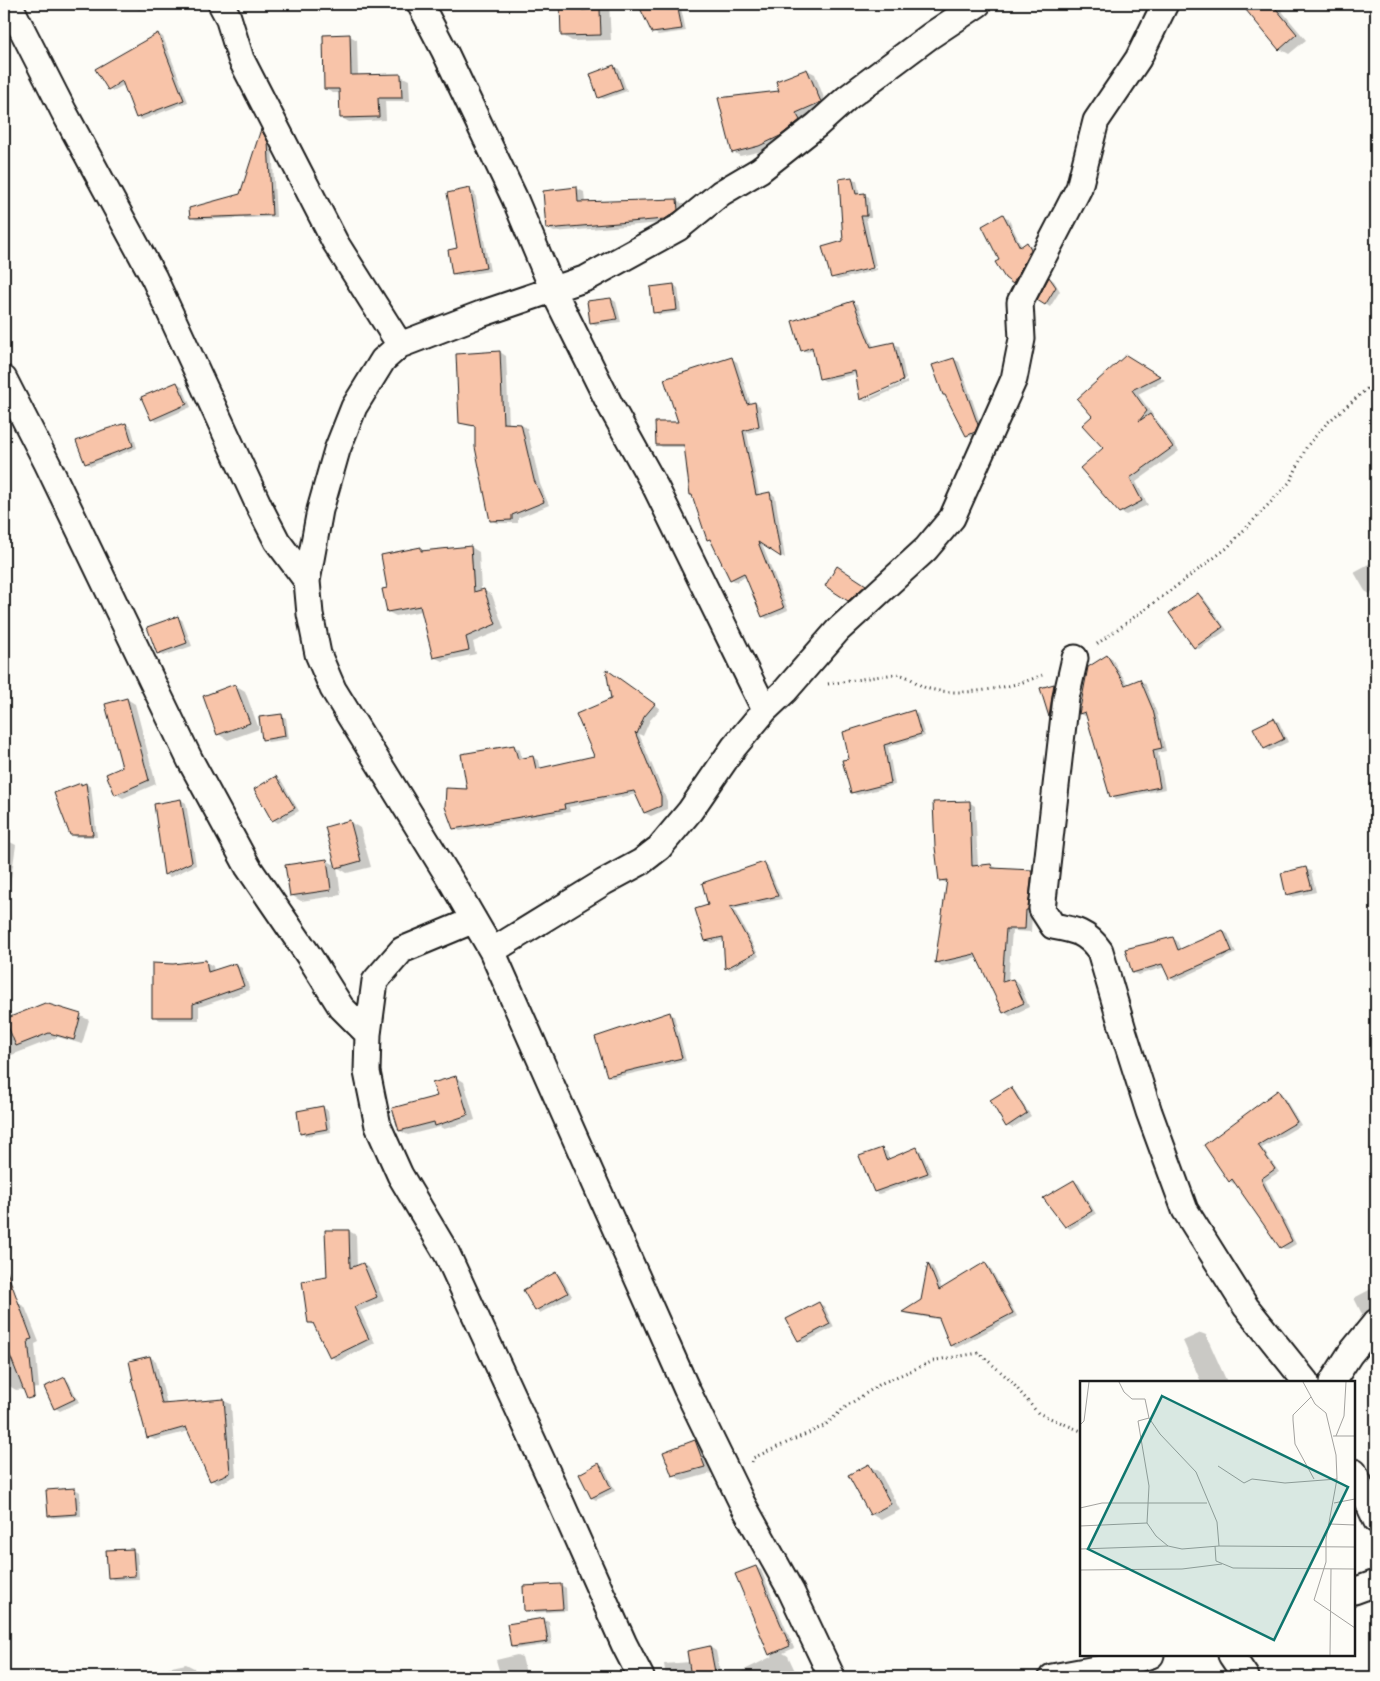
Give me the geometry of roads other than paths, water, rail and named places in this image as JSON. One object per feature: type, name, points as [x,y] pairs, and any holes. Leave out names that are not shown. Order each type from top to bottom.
[{"type":"street","points":[[8,4],[154,278],[264,517],[277,541],[307,581]]},
{"type":"street","points":[[221,4],[228,17],[241,59],[335,242],[400,345]]},
{"type":"street","points":[[420,4],[514,197],[553,290],[610,405],[656,488],[765,710]]},
{"type":"street","points":[[832,1677],[791,1591],[742,1504],[687,1390],[492,952],[333,689],[318,654],[310,614],[307,581],[320,510],[340,442],[354,407],[369,382],[383,360],[400,345],[586,278],[678,228],[722,193],[760,170],[869,81],[930,36],[978,4]]},
{"type":"street","points":[[492,952],[604,882],[640,862],[659,848],[690,812],[734,747],[765,710],[785,691],[838,630],[926,549],[952,518],[1014,378],[1022,338],[1020,302],[1079,188],[1096,121],[1138,58],[1165,4]]},
{"type":"street","points":[[4,379],[47,463],[190,760],[248,867],[309,956],[341,1007],[368,1034]]},
{"type":"street","points":[[1075,658],[1066,698],[1042,910],[1053,926],[1086,934],[1100,951],[1147,1104],[1185,1210],[1246,1307],[1305,1381]]},
{"type":"street","points":[[474,920],[402,950],[375,981],[368,1034],[367,1072],[378,1126],[400,1175],[447,1254],[624,1644],[641,1677]]},
{"type":"street","points":[[1333,1381],[1350,1354],[1376,1322]]},
{"type":"street","points":[[1355,1474],[1376,1520]]},
{"type":"street","points":[[1355,1591],[1376,1583]]},
{"type":"street","points":[[1052,1677],[1118,1665],[1147,1656]]},
{"type":"street","points":[[1232,1656],[1246,1677]]}]
